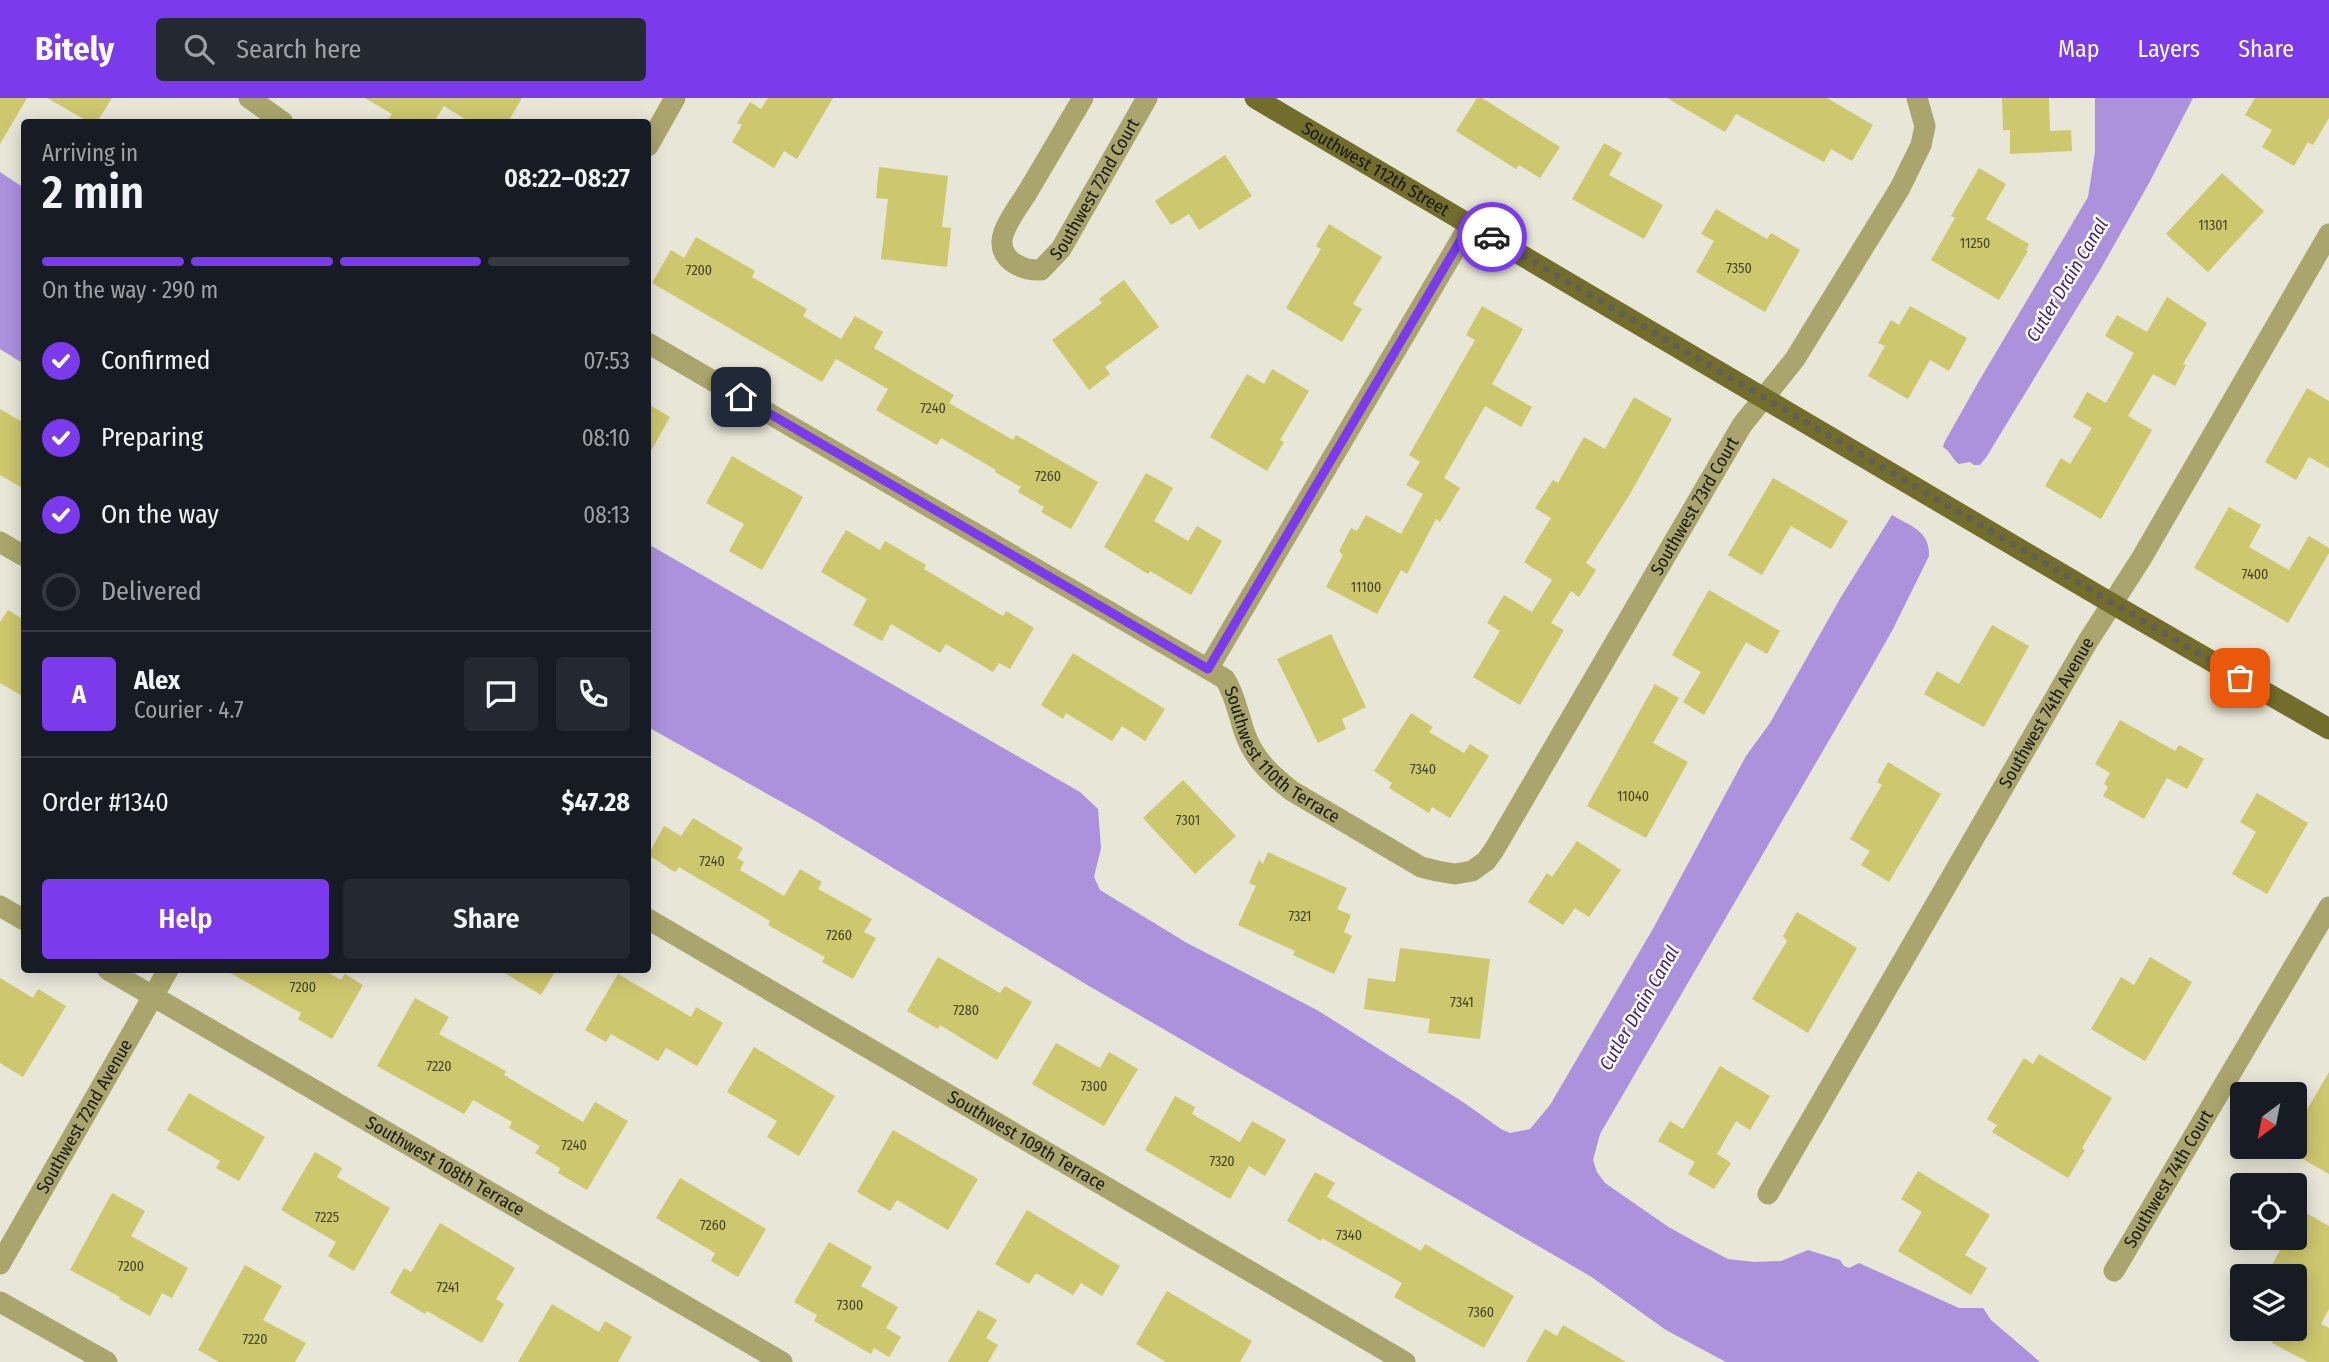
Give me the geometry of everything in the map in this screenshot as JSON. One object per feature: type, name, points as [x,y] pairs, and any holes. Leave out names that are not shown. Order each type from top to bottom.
[{"type":"main road","name":"Southwest 112th Street","points":[[1255,98],[2329,729]]},
{"type":"street","points":[[248,98],[279,119]]},
{"type":"street","points":[[651,141],[675,98]]},
{"type":"street","name":"Southwest 72nd Court","points":[[1083,98],[1014,213],[1002,241],[1009,258],[1027,271],[1041,270],[1061,249],[1147,98]]},
{"type":"street","name":"Southwest 73rd Court","points":[[1455,874],[1472,871],[1486,861],[1494,850],[1742,425],[1795,359],[1900,188],[1921,145],[1925,126],[1917,98]]},
{"type":"street","points":[[1208,669],[1470,224]]},
{"type":"street","name":"Southwest 74th Avenue","points":[[1768,1194],[2329,234]]},
{"type":"street","name":"Southwest 110th Terrace","points":[[651,345],[1225,679],[1233,692],[1252,751],[1263,767],[1279,781],[1420,867],[1455,874]]},
{"type":"street","points":[[0,542],[21,554]]},
{"type":"street","points":[[0,906],[21,918]]},
{"type":"street","name":"Southwest 74th Court","points":[[2113,1271],[2329,907]]},
{"type":"street","name":"Southwest 109th Terrace","points":[[651,921],[1405,1362]]},
{"type":"street","name":"Southwest 108th Terrace","points":[[113,973],[782,1362]]},
{"type":"street","name":"Southwest 72nd Avenue","points":[[0,1264],[166,973]]},
{"type":"street","points":[[0,1302],[107,1362]]},
{"type":"water","name":"Cutler Drain Canal","points":[[2095,98],[2193,98],[2100,270],[1987,456],[1980,465],[1970,462],[1959,464],[1943,447],[1944,443],[2088,197],[2095,152]]},
{"type":"water","points":[[0,172],[21,186],[21,362],[0,349]]},
{"type":"water","name":"Cutler Drain Canal","points":[[1892,515],[1923,535],[1929,556],[1893,629],[1600,1134],[1593,1160],[1605,1183],[1667,1226],[1728,1259],[1781,1261],[1808,1250],[1840,1260],[1849,1268],[1859,1263],[1959,1308],[1983,1308],[1991,1320],[2040,1362],[1726,1362],[1666,1330],[1590,1276],[1089,986],[812,819],[651,729],[651,546],[1080,792],[1098,809],[1101,848],[1094,877],[1100,890],[1187,943],[1317,1010],[1510,1133],[1530,1129],[1550,1105],[1654,927],[1746,756],[1770,723],[1841,597]]},
{"type":"building","points":[[0,98],[27,98],[0,144]]},
{"type":"building","points":[[47,98],[112,98],[99,119],[84,119]]},
{"type":"building","points":[[365,98],[522,98],[510,119],[465,119],[444,106],[436,119],[388,119],[392,114]]},
{"type":"building","points":[[768,98],[833,98],[797,159],[784,151],[774,168],[732,142],[742,125],[737,123],[750,102],[761,109]]},
{"type":"building","points":[[1477,98],[1482,98],[1560,147],[1540,178],[1519,165],[1516,169],[1456,131]]},
{"type":"building","points":[[1667,98],[1827,98],[1873,125],[1852,161],[1831,149],[1824,162],[1736,114],[1725,132]]},
{"type":"building","points":[[2002,98],[2049,98],[2050,131],[2071,130],[2072,151],[2010,154],[2010,130],[2003,130]]},
{"type":"building","points":[[2255,98],[2329,98],[2329,118],[2313,145],[2308,142],[2294,166],[2262,147],[2272,130],[2245,115]]},
{"type":"building","points":[[1604,143],[1622,153],[1609,175],[1663,205],[1644,239],[1572,199]]},
{"type":"building","points":[[1225,155],[1252,196],[1199,230],[1189,214],[1171,225],[1155,201]]},
{"type":"building","points":[[879,167],[948,176],[942,227],[951,228],[947,267],[881,259],[888,199],[876,198]]},
{"type":"building","points":[[1979,168],[2006,184],[1986,219],[2029,244],[2026,250],[2028,251],[1999,300],[1931,260],[1955,218],[1951,216]]},
{"type":"building","points":[[2222,173],[2264,211],[2208,272],[2166,234]]},
{"type":"building","points":[[1716,209],[1767,239],[1771,233],[1800,250],[1765,312],[1696,272],[1714,241],[1701,234]]},
{"type":"building","points":[[1329,224],[1382,257],[1353,304],[1362,309],[1342,342],[1286,308],[1321,249],[1316,246]]},
{"type":"building","points":[[696,237],[755,271],[752,277],[807,309],[803,316],[841,339],[855,316],[883,332],[874,348],[954,395],[949,403],[1013,440],[1016,435],[1098,482],[1071,529],[1041,512],[1044,507],[1018,492],[1021,487],[995,472],[996,470],[941,438],[937,445],[876,410],[888,389],[836,359],[822,382],[652,283],[671,250],[684,258]]},
{"type":"building","points":[[1124,280],[1159,327],[1105,367],[1110,374],[1089,390],[1052,340],[1102,303],[1099,299]]},
{"type":"building","points":[[2167,297],[2207,323],[2183,364],[2186,365],[2175,386],[2153,374],[2128,416],[2152,430],[2101,519],[2045,486],[2061,458],[2070,464],[2092,428],[2073,417],[2087,392],[2106,403],[2134,353],[2105,336],[2117,315],[2147,332]]},
{"type":"building","points":[[1482,306],[1523,329],[1492,384],[1532,407],[1521,427],[1485,406],[1444,478],[1460,488],[1440,522],[1436,519],[1407,574],[1401,570],[1377,614],[1326,587],[1343,555],[1339,551],[1351,528],[1357,531],[1366,515],[1401,534],[1423,494],[1406,485],[1420,462],[1409,455],[1475,340],[1466,335]]},
{"type":"building","points":[[1910,306],[1967,338],[1949,371],[1930,360],[1908,399],[1868,376],[1885,346],[1878,343],[1891,320],[1899,325]]},
{"type":"building","points":[[1272,369],[1309,391],[1280,440],[1284,442],[1267,471],[1210,437],[1247,374],[1264,384]]},
{"type":"building","points":[[2307,388],[2329,401],[2329,468],[2309,457],[2296,480],[2265,462]]},
{"type":"building","points":[[1634,397],[1672,419],[1630,494],[1586,563],[1596,570],[1579,597],[1571,591],[1551,623],[1564,630],[1520,705],[1473,677],[1500,631],[1487,623],[1504,595],[1532,612],[1552,580],[1524,562],[1551,518],[1535,508],[1553,480],[1558,483],[1584,437],[1605,449]]},
{"type":"building","points":[[651,406],[670,417],[651,451]]},
{"type":"building","points":[[0,409],[21,421],[21,487],[0,475]]},
{"type":"building","points":[[732,456],[803,497],[762,570],[729,551],[744,524],[706,503]]},
{"type":"building","points":[[1146,473],[1173,488],[1154,521],[1188,541],[1197,526],[1222,541],[1191,595],[1150,571],[1148,574],[1104,547]]},
{"type":"building","points":[[1773,478],[1848,521],[1831,549],[1791,526],[1762,575],[1728,555]]},
{"type":"building","points":[[2229,507],[2261,525],[2249,547],[2289,570],[2309,536],[2329,548],[2329,553],[2288,623],[2194,568]]},
{"type":"building","points":[[846,530],[880,550],[885,541],[926,565],[924,569],[1003,616],[1006,611],[1034,628],[1010,669],[999,663],[993,672],[946,644],[940,653],[891,624],[882,641],[853,625],[867,599],[821,572]]},
{"type":"building","points":[[1709,590],[1780,631],[1767,654],[1746,642],[1704,715],[1683,702],[1701,672],[1672,655]]},
{"type":"building","points":[[8,610],[21,618],[21,695],[0,683],[0,622]]},
{"type":"building","points":[[1992,625],[2029,646],[1984,727],[1924,694],[1937,671],[1959,684]]},
{"type":"building","points":[[1331,634],[1366,707],[1342,719],[1346,729],[1318,743],[1277,659]]},
{"type":"building","points":[[1073,653],[1165,709],[1145,741],[1122,726],[1112,741],[1066,713],[1063,719],[1041,705]]},
{"type":"building","points":[[1655,684],[1679,698],[1653,743],[1688,762],[1646,838],[1587,806]]},
{"type":"building","points":[[1411,713],[1433,727],[1429,732],[1464,753],[1470,744],[1489,756],[1450,818],[1432,807],[1429,813],[1389,788],[1392,783],[1374,771]]},
{"type":"building","points":[[2120,720],[2175,751],[2179,745],[2204,759],[2187,789],[2167,778],[2144,819],[2103,796],[2108,787],[2104,784],[2110,773],[2095,764]]},
{"type":"building","points":[[1888,762],[1941,794],[1889,882],[1861,865],[1870,851],[1850,839],[1882,785],[1877,782]]},
{"type":"building","points":[[1183,780],[1236,836],[1195,874],[1143,818]]},
{"type":"building","points":[[2257,793],[2308,823],[2267,894],[2232,874],[2256,832],[2240,822]]},
{"type":"building","points":[[693,818],[743,848],[737,858],[744,862],[740,870],[784,896],[800,869],[822,882],[818,889],[872,919],[864,932],[876,938],[853,979],[822,962],[825,957],[768,925],[770,921],[679,867],[675,872],[651,857],[651,850],[664,826],[681,836]]},
{"type":"building","points":[[1577,841],[1621,870],[1589,917],[1575,908],[1563,925],[1528,902],[1547,873],[1552,877]]},
{"type":"building","points":[[1268,852],[1347,888],[1337,909],[1351,915],[1344,932],[1352,936],[1334,974],[1293,955],[1295,951],[1238,925],[1256,886],[1249,883],[1259,860],[1263,864]]},
{"type":"building","points":[[1797,912],[1857,948],[1808,1033],[1752,999],[1787,941],[1783,936]]},
{"type":"building","points":[[1400,948],[1490,959],[1480,1039],[1428,1033],[1430,1019],[1364,1009],[1368,978],[1395,982]]},
{"type":"building","points":[[938,957],[1000,993],[1005,986],[1032,1002],[997,1060],[940,1025],[938,1029],[907,1011]]},
{"type":"building","points":[[2150,957],[2192,982],[2145,1061],[2091,1029],[2121,977],[2134,985]]},
{"type":"building","points":[[230,973],[329,973],[341,980],[345,974],[363,985],[332,1039],[298,1019],[301,1013]]},
{"type":"building","points":[[505,973],[554,973],[541,995]]},
{"type":"building","points":[[618,974],[691,1017],[696,1007],[723,1023],[697,1066],[666,1048],[658,1061],[611,1034],[606,1042],[585,1030]]},
{"type":"building","points":[[0,978],[33,998],[38,989],[66,1006],[23,1077],[0,1063]]},
{"type":"building","points":[[415,998],[449,1017],[439,1034],[506,1071],[504,1075],[583,1122],[595,1102],[628,1121],[587,1190],[558,1173],[560,1168],[535,1153],[540,1146],[509,1128],[512,1122],[473,1100],[464,1114],[377,1066]]},
{"type":"building","points":[[1056,1043],[1100,1068],[1109,1052],[1138,1069],[1104,1126],[1032,1084]]},
{"type":"building","points":[[754,1047],[835,1096],[799,1156],[767,1137],[777,1121],[727,1092]]},
{"type":"building","points":[[2039,1054],[2112,1098],[2082,1148],[2085,1150],[2068,1178],[1992,1132],[1997,1125],[1987,1119],[2024,1058],[2033,1064]]},
{"type":"building","points":[[1720,1066],[1770,1096],[1750,1130],[1736,1121],[1717,1154],[1731,1163],[1714,1189],[1688,1174],[1695,1162],[1658,1141],[1670,1121],[1683,1129]]},
{"type":"building","points":[[2329,1072],[2329,1174],[2303,1159],[2307,1159],[2307,1110]]},
{"type":"building","points":[[189,1093],[265,1137],[239,1181],[216,1168],[220,1161],[167,1130]]},
{"type":"building","points":[[1175,1096],[1195,1107],[1192,1114],[1240,1142],[1252,1121],[1286,1140],[1265,1176],[1249,1166],[1230,1199],[1145,1150]]},
{"type":"building","points":[[893,1130],[978,1179],[948,1230],[897,1200],[890,1211],[857,1192]]},
{"type":"building","points":[[315,1152],[342,1168],[337,1177],[390,1208],[354,1271],[328,1256],[336,1242],[281,1210]]},
{"type":"building","points":[[1918,1171],[1990,1215],[1965,1255],[1987,1268],[1971,1295],[1898,1251],[1922,1212],[1901,1199]]},
{"type":"building","points":[[1315,1172],[1335,1183],[1327,1197],[1421,1251],[1425,1244],[1514,1296],[1484,1348],[1394,1297],[1402,1283],[1287,1221]]},
{"type":"building","points":[[680,1178],[766,1229],[738,1277],[711,1261],[715,1253],[656,1218]]},
{"type":"building","points":[[112,1193],[145,1211],[131,1236],[188,1268],[172,1298],[162,1293],[150,1316],[70,1270]]},
{"type":"building","points":[[1027,1210],[1120,1266],[1102,1296],[1081,1283],[1073,1295],[1036,1273],[1029,1284],[995,1264]]},
{"type":"building","points":[[2307,1213],[2329,1226],[2329,1309],[2321,1324],[2329,1328],[2329,1362],[2308,1362],[2272,1343],[2307,1341],[2307,1264],[2272,1264],[2280,1250],[2307,1250]]},
{"type":"building","points":[[440,1223],[515,1268],[496,1299],[504,1304],[482,1343],[390,1293],[404,1268],[411,1272]]},
{"type":"building","points":[[829,1242],[872,1267],[861,1286],[898,1307],[886,1328],[901,1337],[889,1357],[874,1348],[871,1354],[814,1321],[817,1315],[794,1302]]},
{"type":"building","points":[[245,1265],[282,1286],[263,1320],[306,1343],[295,1362],[219,1362],[198,1350]]},
{"type":"building","points":[[1167,1291],[1252,1341],[1240,1362],[1166,1362],[1136,1344]]},
{"type":"building","points":[[552,1304],[599,1332],[605,1321],[632,1337],[618,1362],[518,1362]]},
{"type":"building","points":[[978,1310],[997,1320],[986,1338],[998,1345],[988,1362],[948,1362]]},
{"type":"building","points":[[1563,1325],[1626,1362],[1526,1362],[1545,1329],[1557,1336]]},
{"type":"way so far","points":[[1492,237],[2240,678]]},
{"type":"route","points":[[741,397],[1208,669],[1470,224],[1492,237]]}]
